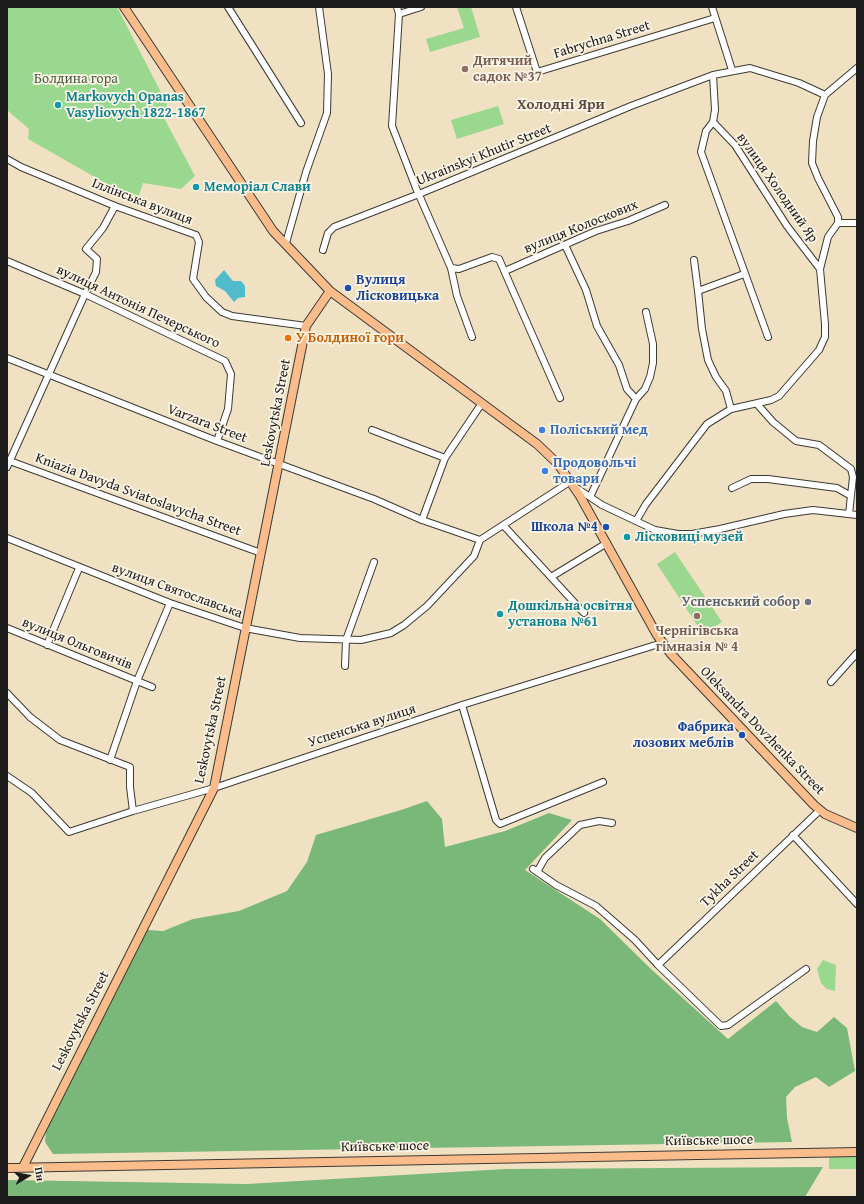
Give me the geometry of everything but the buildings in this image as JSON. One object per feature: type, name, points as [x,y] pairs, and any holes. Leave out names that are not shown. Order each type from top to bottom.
[{"type":"main road","name":"Oleksandra Dovzhenka Street","points":[[124,7],[273,231],[330,291],[537,444],[558,464],[572,484],[607,543],[662,643],[824,814],[857,828]]},
{"type":"main road","name":"Leskovytska Street","points":[[23,1167],[214,788],[306,326],[330,291]]},
{"type":"main road","name":"Київське шосе","points":[[7,1168],[857,1152]]},
{"type":"street","points":[[228,7],[301,123]]},
{"type":"street","points":[[286,243],[306,172],[327,113],[328,74],[319,7]]},
{"type":"street","points":[[421,7],[398,10],[392,126],[451,268],[457,296],[472,337]]},
{"type":"street","name":"Fabrychna Street","points":[[516,7],[537,72],[716,18]]},
{"type":"street","points":[[712,7],[732,70]]},
{"type":"street","name":"Ukrainskyi Khutir Street","points":[[323,250],[328,233],[334,227],[419,194],[631,106],[713,75],[732,70],[750,68],[799,83],[825,95]]},
{"type":"street","points":[[636,521],[646,504],[707,424],[731,409],[757,404],[780,396],[819,350],[825,337],[820,269],[828,237],[838,222],[838,216],[818,178],[812,163],[813,142],[818,117],[825,95],[857,68]]},
{"type":"street","points":[[713,75],[715,110],[713,122],[706,131],[701,152],[768,337]]},
{"type":"street","name":"вулиця Холодний Яр","points":[[713,122],[735,145],[787,226],[820,269]]},
{"type":"street","name":"Іллінська вулиця","points":[[7,159],[21,167],[115,206],[196,235],[199,242],[193,279],[206,297],[222,312],[232,316],[306,326]]},
{"type":"street","name":"вулиця Колоскових","points":[[505,271],[596,231],[628,221],[665,205]]},
{"type":"street","points":[[7,467],[8,460],[96,272],[97,259],[86,249],[103,228],[115,206]]},
{"type":"street","points":[[838,222],[857,223]]},
{"type":"street","points":[[566,245],[586,290],[597,326],[619,365],[627,389],[636,399]]},
{"type":"street","points":[[451,268],[459,270],[492,257],[499,259],[560,398]]},
{"type":"street","points":[[694,260],[702,329],[708,360],[716,377],[726,391],[731,409]]},
{"type":"street","name":"вулиця Антонія Печерського","points":[[7,261],[85,294],[225,361],[231,374],[228,409],[217,441]]},
{"type":"street","points":[[698,291],[744,274]]},
{"type":"street","points":[[590,497],[636,399],[645,389],[650,377],[653,363],[653,344],[646,312]]},
{"type":"street","name":"Varzara Street","points":[[7,358],[217,441],[374,499],[422,520],[480,540]]},
{"type":"street","points":[[422,520],[445,458],[482,403]]},
{"type":"street","points":[[757,404],[773,422],[796,441],[819,445],[851,469],[853,477],[849,514]]},
{"type":"street","points":[[372,430],[445,458]]},
{"type":"street","name":"Kniazia Davyda Sviatoslavycha Street","points":[[8,460],[261,553]]},
{"type":"street","points":[[732,488],[752,479],[768,479],[837,488],[851,496]]},
{"type":"street","points":[[480,540],[572,484],[602,505],[656,530],[678,534],[692,534],[784,514],[813,510],[857,516]]},
{"type":"street","points":[[504,526],[584,613]]},
{"type":"street","name":"вулиця Святославська","points":[[7,538],[170,603],[245,628],[300,638],[346,640],[361,640],[391,633],[404,625],[427,606],[474,556],[480,540]]},
{"type":"street","points":[[551,577],[607,543]]},
{"type":"street","points":[[345,666],[346,640],[374,562]]},
{"type":"street","points":[[47,645],[79,568]]},
{"type":"street","name":"вулиця Ольговичів","points":[[110,760],[137,681],[170,603]]},
{"type":"street","name":"вулиця Ольговичів","points":[[7,628],[152,687]]},
{"type":"street","name":"Успенська вулиця","points":[[7,776],[32,793],[69,832],[133,811],[214,788],[462,705],[662,643]]},
{"type":"street","points":[[831,682],[857,653]]},
{"type":"street","points":[[7,693],[27,714],[60,740],[130,767],[130,787],[133,811]]},
{"type":"street","points":[[462,705],[496,820],[500,824],[603,782]]},
{"type":"street","name":"Tykha Street","points":[[658,965],[820,810]]},
{"type":"street","points":[[612,823],[599,821],[580,826],[545,858],[535,871],[556,885],[596,906],[635,940],[658,965],[721,1026],[728,1025],[806,969]]},
{"type":"street","points":[[793,835],[857,904]]},
{"type":"green space","name":"Болдина гора","points":[[7,7],[117,7],[167,104],[164,118],[195,176],[181,189],[143,183],[137,201],[28,139],[29,129],[7,110]]},
{"type":"green space","points":[[457,7],[471,7],[480,37],[430,52],[426,39],[464,28]]},
{"type":"green space","points":[[498,106],[504,124],[457,139],[451,120]]},
{"type":"green space","points":[[675,552],[722,622],[703,634],[657,564]]},
{"type":"green space","points":[[427,801],[442,819],[445,847],[505,831],[549,813],[572,820],[525,870],[600,919],[652,970],[728,1039],[776,1001],[789,1016],[802,1027],[817,1032],[834,1017],[847,1028],[855,1071],[829,1087],[816,1077],[795,1087],[786,1097],[787,1118],[792,1142],[53,1154],[45,1142],[46,1131],[147,930],[163,931],[193,919],[239,911],[287,891],[307,862],[316,835]]},
{"type":"green space","points":[[823,960],[836,965],[835,991],[827,989],[821,983],[817,969]]},
{"type":"green space","points":[[829,1157],[857,1157],[857,1169],[829,1169]]},
{"type":"green space","points":[[823,1167],[805,1197],[7,1197],[7,1180],[247,1184],[506,1169]]},
{"type":"water","points":[[224,270],[233,281],[241,281],[245,286],[245,297],[238,298],[234,302],[225,291],[216,286],[215,280]]},
{"type":"place","name":"Дитячий садок №37","points":[[465,69]]},
{"type":"place","name":"Markovych Opanas Vasyliovych 1822-1867","points":[[58,105]]},
{"type":"place","name":"Меморіал Слави","points":[[196,187]]},
{"type":"place","name":"Вулиця Лісковицька","points":[[348,288]]},
{"type":"place","name":"У Болдиної гори","points":[[288,338]]},
{"type":"place","name":"Поліський мед","points":[[542,430]]},
{"type":"place","name":"Продовольчі товари","points":[[545,471]]},
{"type":"place","name":"Школа №4","points":[[606,527]]},
{"type":"place","name":"Лісковиці музей","points":[[627,537]]},
{"type":"place","name":"Успенський собор","points":[[808,602]]},
{"type":"place","name":"Дошкільна освітня установа №61","points":[[500,614]]},
{"type":"place","name":"Чернігівська гімназія № 4","points":[[697,616]]},
{"type":"place","name":"Фабрика лозових меблів","points":[[742,735]]},
{"type":"district","name":"Холодні Яри","points":[[561,105]]}]
